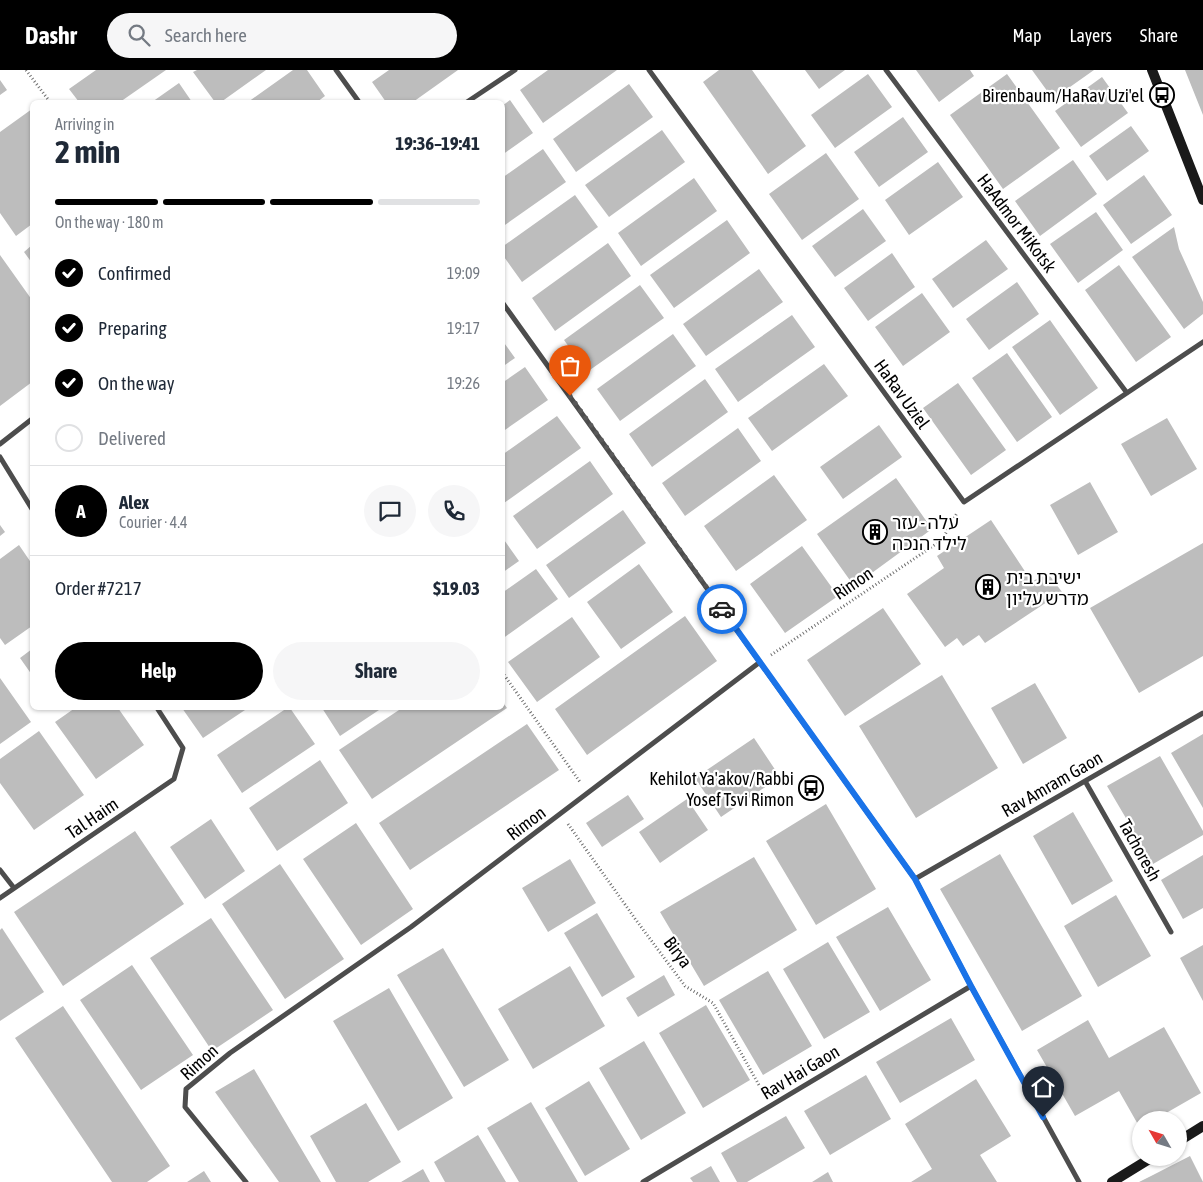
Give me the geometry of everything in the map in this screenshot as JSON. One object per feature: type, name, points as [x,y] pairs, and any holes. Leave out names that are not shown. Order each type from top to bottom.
[{"type":"street","points":[[336,70],[358,100]]},
{"type":"street","points":[[470,100],[515,70]]},
{"type":"street","name":"HaRav Uziel","points":[[649,70],[964,502]]},
{"type":"street","name":"HaAdmor MiKotsk","points":[[886,70],[1127,393]]},
{"type":"street","points":[[1152,70],[1203,200]]},
{"type":"street","points":[[505,306],[915,879],[971,986],[1079,1182]]},
{"type":"street","points":[[964,502],[1203,342]]},
{"type":"street","points":[[0,444],[30,421]]},
{"type":"street","points":[[0,457],[30,506]]},
{"type":"street","name":"Rimon","points":[[246,1182],[185,1107],[186,1089],[230,1053],[411,927],[760,662]]},
{"type":"street","name":"Tal Haim","points":[[0,898],[174,779],[183,748],[158,710]]},
{"type":"street","name":"Rav Amram Gaon","points":[[915,879],[1203,713]]},
{"type":"street","name":"Tachoresh","points":[[1085,781],[1171,932]]},
{"type":"street","points":[[0,870],[14,888]]},
{"type":"street","name":"Rav Hai Gaon","points":[[643,1182],[971,986]]},
{"type":"street","points":[[1188,1135],[1203,1126]]},
{"type":"street","points":[[1112,1182],[1138,1166]]},
{"type":"path","points":[[26,70],[48,100]]},
{"type":"path","name":"Rimon","points":[[760,662],[942,540],[964,502]]},
{"type":"path","points":[[505,676],[588,793]]},
{"type":"path","name":"Birya","points":[[561,813],[636,920],[686,986],[713,1003],[771,1106]]},
{"type":"building","points":[[96,70],[166,70],[123,100],[77,100],[69,89]]},
{"type":"building","points":[[197,70],[266,70],[224,100],[214,100],[193,72]]},
{"type":"building","points":[[293,70],[307,70],[325,96],[320,100],[251,100]]},
{"type":"building","points":[[389,70],[458,70],[416,100],[385,100],[372,82]]},
{"type":"building","points":[[548,70],[617,70],[543,123],[520,90]]},
{"type":"building","points":[[719,70],[752,70],[806,146],[768,174],[703,82]]},
{"type":"building","points":[[805,70],[845,70],[819,89]]},
{"type":"building","points":[[916,70],[970,70],[974,76],[939,102]]},
{"type":"building","points":[[1032,70],[1094,70],[1053,99]]},
{"type":"building","points":[[1185,70],[1203,70],[1203,115]]},
{"type":"building","points":[[868,74],[892,107],[835,148],[811,115]]},
{"type":"building","points":[[1007,74],[1060,148],[1003,189],[950,115]]},
{"type":"building","points":[[1102,77],[1128,113],[1081,147],[1055,111]]},
{"type":"building","points":[[0,80],[7,90],[0,95]]},
{"type":"building","points":[[179,83],[191,100],[155,100]]},
{"type":"building","points":[[629,84],[653,117],[576,172],[553,139]]},
{"type":"building","points":[[510,100],[533,133],[505,153],[505,104]]},
{"type":"building","points":[[30,110],[30,226],[16,236],[0,213],[0,132]]},
{"type":"building","points":[[903,117],[928,152],[879,187],[854,152]]},
{"type":"building","points":[[1131,126],[1149,151],[1107,181],[1089,156]]},
{"type":"building","points":[[662,130],[685,162],[609,217],[585,185]]},
{"type":"building","points":[[543,149],[566,182],[505,225],[505,176]]},
{"type":"building","points":[[826,153],[859,199],[802,240],[769,194]]},
{"type":"building","points":[[1073,160],[1097,194],[1040,236],[1015,201]]},
{"type":"building","points":[[938,162],[963,197],[909,235],[885,200]]},
{"type":"building","points":[[1144,175],[1172,215],[1131,244],[1103,205]]},
{"type":"building","points":[[694,178],[717,211],[641,266],[618,233]]},
{"type":"building","points":[[575,195],[598,227],[522,282],[505,258],[505,245]]},
{"type":"building","points":[[863,209],[886,241],[835,277],[812,246]]},
{"type":"building","points":[[1096,212],[1123,250],[1078,283],[1050,244]]},
{"type":"building","points":[[727,220],[750,253],[674,308],[650,275]]},
{"type":"building","points":[[1174,227],[1179,249],[1203,302],[1203,314],[1184,329],[1132,257]]},
{"type":"building","points":[[986,240],[1008,269],[953,308],[932,279]]},
{"type":"building","points":[[608,243],[631,276],[555,331],[532,298]]},
{"type":"building","points":[[30,247],[30,260],[24,252]]},
{"type":"building","points":[[892,253],[915,287],[868,321],[844,288]]},
{"type":"building","points":[[0,255],[30,297],[30,384],[0,406]]},
{"type":"building","points":[[1119,265],[1171,337],[1136,362],[1085,290]]},
{"type":"building","points":[[759,269],[783,302],[706,356],[683,324]]},
{"type":"building","points":[[1017,282],[1039,314],[989,350],[966,319]]},
{"type":"building","points":[[640,285],[664,318],[587,372],[564,340]]},
{"type":"building","points":[[922,293],[950,332],[903,366],[875,327]]},
{"type":"building","points":[[792,315],[815,347],[738,402],[715,369]]},
{"type":"building","points":[[1050,320],[1098,388],[1060,415],[1012,347]]},
{"type":"building","points":[[673,334],[696,366],[620,421],[597,389]]},
{"type":"building","points":[[505,344],[515,358],[505,365]]},
{"type":"building","points":[[1007,353],[1052,417],[1017,442],[972,378]]},
{"type":"building","points":[[824,364],[848,396],[772,451],[748,418]]},
{"type":"building","points":[[525,367],[548,400],[505,430],[505,381]]},
{"type":"building","points":[[705,379],[728,412],[652,467],[629,434]]},
{"type":"building","points":[[958,383],[1006,450],[971,475],[923,408]]},
{"type":"building","points":[[557,416],[581,448],[505,502],[505,453]]},
{"type":"building","points":[[1167,418],[1197,469],[1151,496],[1121,444]]},
{"type":"building","points":[[879,425],[902,457],[843,499],[820,467]]},
{"type":"building","points":[[738,428],[761,461],[685,516],[662,483]]},
{"type":"building","points":[[590,461],[613,494],[537,549],[513,516]]},
{"type":"building","points":[[774,475],[807,520],[736,571],[704,526]]},
{"type":"building","name":"עלה - עזר לילד הנכה","points":[[896,478],[932,529],[854,586],[817,534]]},
{"type":"building","points":[[1090,482],[1118,532],[1078,555],[1050,505]]},
{"type":"building","points":[[623,510],[646,543],[569,598],[546,565]]},
{"type":"building","name":"ישיבת בית מדרש עליון","points":[[991,520],[1032,582],[1047,572],[1062,592],[985,643],[979,635],[963,646],[957,638],[945,647],[907,594],[944,568],[937,556]]},
{"type":"building","points":[[0,525],[5,532],[0,536]]},
{"type":"building","points":[[505,541],[519,561],[505,571]]},
{"type":"building","points":[[1203,543],[1203,656],[1139,693],[1090,608]]},
{"type":"building","points":[[19,545],[30,561],[30,627],[5,645],[0,638],[0,559]]},
{"type":"building","points":[[802,546],[838,596],[785,633],[750,584]]},
{"type":"building","points":[[639,564],[673,612],[621,649],[587,602]]},
{"type":"building","points":[[536,569],[558,599],[505,637],[505,591]]},
{"type":"building","points":[[883,608],[921,664],[845,716],[807,660]]},
{"type":"building","points":[[685,616],[717,661],[587,755],[555,709]]},
{"type":"building","points":[[572,617],[600,657],[537,702],[508,662]]},
{"type":"building","points":[[30,650],[30,672],[20,658]]},
{"type":"building","points":[[942,675],[998,768],[916,818],[859,726]]},
{"type":"building","points":[[0,678],[31,722],[0,744]]},
{"type":"building","points":[[1035,683],[1067,738],[1023,764],[991,708]]},
{"type":"building","points":[[72,710],[119,710],[144,745],[96,779],[55,722]]},
{"type":"building","points":[[183,710],[245,710],[203,738]]},
{"type":"building","points":[[284,710],[291,710],[315,744],[242,793],[217,755]]},
{"type":"building","points":[[323,710],[379,710],[340,736]]},
{"type":"building","points":[[399,710],[504,710],[372,799],[339,750]]},
{"type":"building","points":[[527,724],[559,770],[410,870],[379,823]]},
{"type":"building","points":[[39,731],[84,795],[34,830],[0,783],[0,759]]},
{"type":"building","points":[[1203,734],[1203,808],[1171,753]]},
{"type":"building","points":[[754,738],[780,777],[721,817],[695,778]]},
{"type":"building","points":[[1160,756],[1203,831],[1203,835],[1153,864],[1107,786]]},
{"type":"building","points":[[320,760],[348,803],[277,851],[249,808]]},
{"type":"building","points":[[628,795],[644,819],[602,847],[586,823]]},
{"type":"building","points":[[687,799],[708,830],[660,863],[639,832]]},
{"type":"building","points":[[826,804],[876,889],[816,925],[766,841]]},
{"type":"building","points":[[1073,812],[1113,881],[1072,905],[1033,836]]},
{"type":"building","points":[[211,819],[245,871],[205,899],[170,847]]},
{"type":"building","points":[[356,823],[413,909],[361,945],[303,859]]},
{"type":"building","points":[[135,831],[184,904],[63,986],[14,912]]},
{"type":"building","points":[[1000,854],[1082,996],[1022,1031],[940,889]]},
{"type":"building","points":[[1203,855],[1203,908],[1183,919],[1161,880]]},
{"type":"building","points":[[754,857],[797,930],[704,986],[660,912]]},
{"type":"building","points":[[570,859],[596,903],[548,932],[522,888]]},
{"type":"building","points":[[280,864],[344,959],[285,999],[222,904]]},
{"type":"building","points":[[1116,895],[1151,956],[1098,987],[1064,926]]},
{"type":"building","points":[[888,907],[931,980],[880,1011],[836,937]]},
{"type":"building","points":[[597,913],[635,977],[602,997],[564,933]]},
{"type":"building","points":[[211,918],[273,1010],[212,1051],[150,958]]},
{"type":"building","points":[[2,928],[44,992],[0,1021],[0,930]]},
{"type":"building","points":[[828,942],[870,1012],[824,1039],[783,969]]},
{"type":"building","points":[[1203,945],[1203,1001],[1180,958]]},
{"type":"building","points":[[443,948],[509,1060],[464,1087],[397,975]]},
{"type":"building","points":[[132,965],[193,1055],[141,1090],[80,1000]]},
{"type":"building","points":[[570,966],[605,1026],[533,1069],[498,1009]]},
{"type":"building","points":[[768,971],[812,1046],[763,1075],[719,1000]]},
{"type":"building","points":[[664,975],[675,995],[638,1017],[626,998]]},
{"type":"building","points":[[389,988],[453,1098],[398,1131],[333,1021]]},
{"type":"building","points":[[706,1005],[750,1080],[703,1108],[659,1033]]},
{"type":"building","points":[[63,1006],[170,1166],[147,1182],[112,1182],[15,1038]]},
{"type":"building","points":[[951,1018],[975,1060],[900,1103],[876,1062]]},
{"type":"building","points":[[1088,1020],[1109,1058],[1164,1027],[1201,1093],[1170,1111],[1132,1111],[1132,1114],[1119,1091],[1075,1116],[1037,1050]]},
{"type":"building","points":[[644,1041],[686,1113],[641,1140],[599,1068]]},
{"type":"building","points":[[254,1069],[321,1182],[279,1182],[215,1092]]},
{"type":"building","points":[[866,1075],[891,1119],[830,1155],[804,1111]]},
{"type":"building","points":[[976,1079],[1011,1136],[980,1155],[997,1182],[911,1182],[932,1169],[905,1124]]},
{"type":"building","points":[[589,1081],[630,1149],[585,1176],[545,1108]]},
{"type":"building","points":[[531,1102],[578,1182],[519,1182],[487,1128]]},
{"type":"building","points":[[366,1103],[401,1162],[368,1182],[336,1182],[310,1136]]},
{"type":"building","points":[[786,1116],[805,1148],[747,1182],[737,1182],[721,1153]]},
{"type":"building","points":[[478,1135],[506,1182],[445,1182],[434,1162]]},
{"type":"building","points":[[1190,1156],[1203,1182],[1139,1182],[1171,1166],[1188,1166],[1188,1157]]},
{"type":"building","points":[[711,1166],[720,1182],[693,1182],[690,1178]]},
{"type":"building","points":[[423,1169],[430,1182],[401,1182]]},
{"type":"building","points":[[204,1171],[211,1182],[187,1182]]},
{"type":"building","points":[[828,1172],[833,1182],[812,1182]]},
{"type":"way so far","points":[[570,396],[722,609]]},
{"type":"place","name":"Birenbaum/HaRav Uzi'el","points":[[1162,95]]},
{"type":"place","name":"עלה - עזר לילד הנכה","points":[[875,532]]},
{"type":"place","name":"ישיבת בית מדרש עליון","points":[[988,587]]},
{"type":"place","name":"Kehilot Ya'akov/Rabbi Yosef Tsvi Rimon","points":[[811,788]]},
{"type":"route","points":[[722,609],[915,879],[1043,1117]]}]
